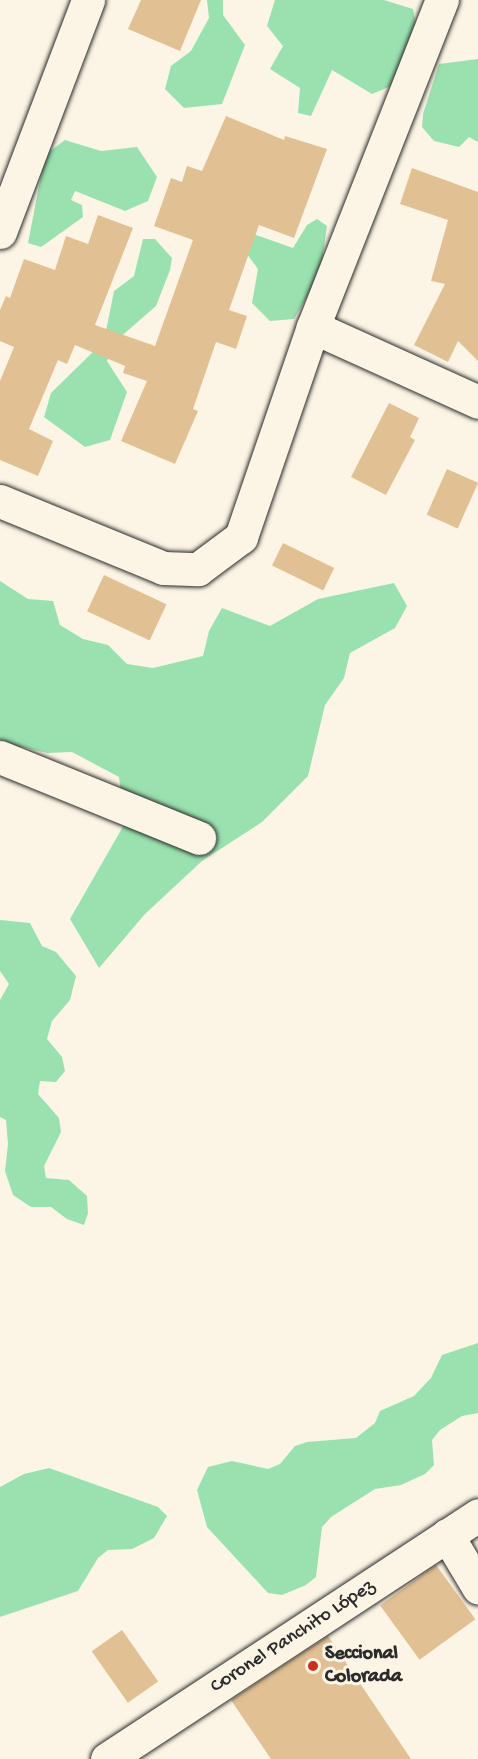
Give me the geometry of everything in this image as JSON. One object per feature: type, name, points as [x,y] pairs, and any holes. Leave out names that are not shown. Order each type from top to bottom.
[{"type":"street","points":[[0,232],[88,0]]},
{"type":"street","points":[[0,501],[163,568],[198,569],[241,537],[314,327],[442,0]]},
{"type":"street","points":[[314,327],[478,402]]},
{"type":"street","points":[[0,757],[199,838]]},
{"type":"street","name":"Coronel Panchito López","points":[[107,1759],[478,1515]]},
{"type":"street","points":[[447,1535],[478,1587]]},
{"type":"green space","points":[[207,0],[223,0],[223,15],[245,45],[222,104],[184,108],[165,89],[171,66],[191,51],[209,18]]},
{"type":"green space","points":[[275,0],[384,0],[413,9],[422,57],[408,79],[372,94],[332,70],[311,116],[298,113],[300,88],[270,69],[283,46],[267,26]]},
{"type":"green space","points":[[478,59],[478,142],[469,137],[459,147],[434,141],[422,127],[423,114],[439,64]]},
{"type":"green space","points":[[65,140],[101,151],[137,147],[157,177],[148,201],[125,211],[75,191],[71,200],[82,205],[83,217],[41,247],[28,243],[45,155]]},
{"type":"green space","points":[[317,219],[327,226],[320,275],[294,319],[270,321],[252,303],[258,269],[225,224],[293,248],[307,225]]},
{"type":"green space","points":[[143,239],[155,239],[172,258],[170,270],[156,306],[118,339],[107,361],[127,392],[110,440],[85,447],[44,417],[51,393],[104,341],[114,291],[134,276]]},
{"type":"green space","points":[[0,581],[28,599],[53,601],[60,625],[83,639],[108,645],[127,664],[153,668],[203,656],[209,631],[222,608],[270,626],[318,599],[394,583],[407,606],[395,628],[350,653],[344,678],[325,705],[308,776],[262,822],[202,861],[145,914],[99,968],[70,919],[125,823],[119,777],[72,752],[47,753],[22,747],[0,753]]},
{"type":"green space","points":[[0,920],[30,923],[42,946],[56,952],[76,976],[70,1000],[52,1021],[47,1039],[62,1057],[65,1071],[56,1082],[40,1081],[38,1094],[59,1118],[61,1132],[44,1166],[46,1178],[69,1180],[87,1196],[88,1213],[84,1225],[67,1219],[51,1207],[31,1207],[13,1195],[5,1171],[8,1144],[6,1120],[0,1117],[0,1000],[9,984],[0,971]]},
{"type":"green space","points":[[478,1343],[478,1413],[462,1416],[440,1430],[432,1440],[434,1465],[425,1474],[401,1485],[375,1489],[331,1517],[322,1527],[316,1577],[306,1585],[282,1595],[268,1593],[207,1527],[197,1490],[208,1467],[232,1461],[268,1469],[280,1464],[295,1446],[307,1442],[356,1438],[375,1423],[380,1411],[414,1396],[431,1378],[442,1355]]},
{"type":"green space","points":[[49,1468],[158,1507],[167,1516],[154,1538],[132,1549],[108,1550],[98,1558],[78,1591],[0,1617],[0,1487],[24,1474]]},
{"type":"building","points":[[141,0],[201,0],[180,51],[128,29]]},
{"type":"building","points":[[226,116],[284,140],[285,136],[327,149],[294,238],[259,225],[229,310],[247,316],[236,349],[216,342],[193,409],[198,411],[175,464],[121,441],[147,381],[123,373],[125,366],[75,345],[67,364],[58,360],[29,429],[53,441],[38,476],[0,460],[0,381],[14,347],[0,341],[0,310],[6,296],[10,298],[24,259],[55,270],[66,236],[88,244],[98,215],[133,228],[95,325],[155,346],[193,240],[154,226],[171,178],[182,182],[187,166],[202,171]]},
{"type":"building","points":[[412,168],[478,192],[478,361],[458,341],[448,362],[414,345],[445,284],[431,281],[448,220],[400,204]]},
{"type":"building","points":[[389,403],[419,418],[410,437],[415,440],[386,495],[351,477]]},
{"type":"building","points":[[447,469],[478,483],[458,529],[427,515]]},
{"type":"building","points":[[283,543],[334,568],[323,590],[272,565]]},
{"type":"building","points":[[104,575],[167,604],[150,640],[87,611]]},
{"type":"building","points":[[436,1565],[475,1619],[420,1660],[380,1606]]},
{"type":"building","points":[[122,1630],[158,1682],[128,1703],[92,1651]]},
{"type":"building","name":"Seccional Colorada","points":[[328,1636],[411,1759],[271,1759],[231,1700]]},
{"type":"place","name":"Seccional Colorada","points":[[313,1666]]}]
